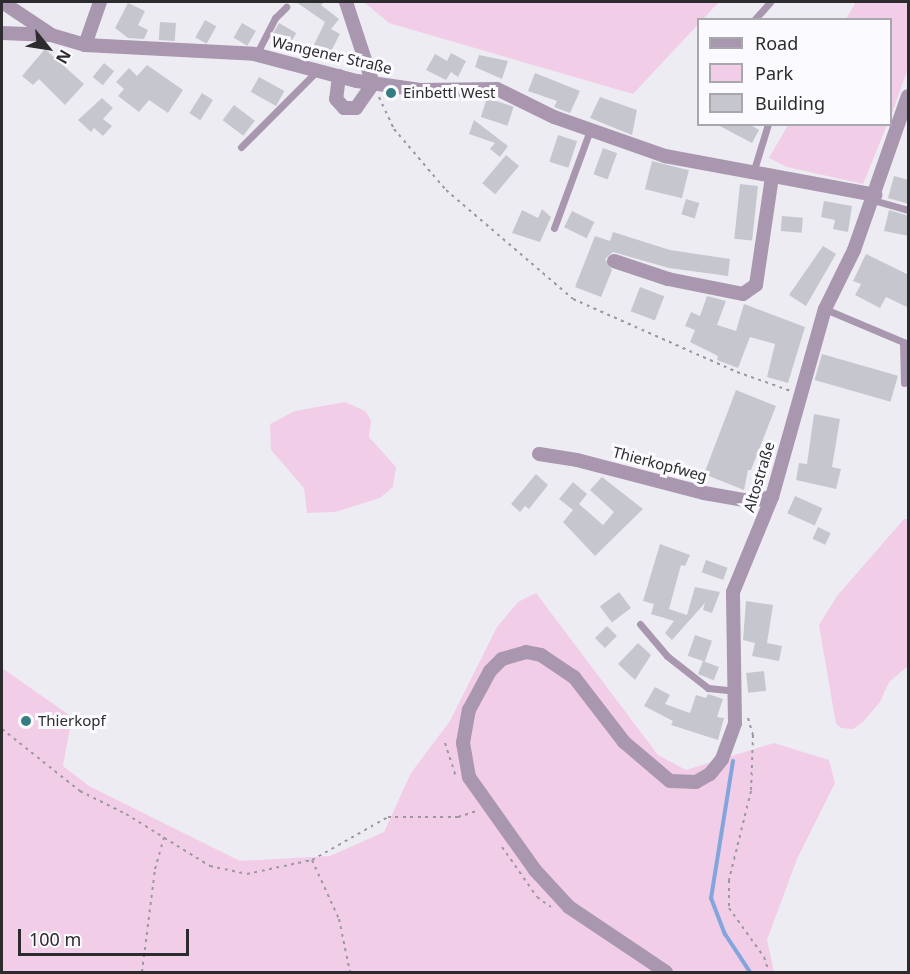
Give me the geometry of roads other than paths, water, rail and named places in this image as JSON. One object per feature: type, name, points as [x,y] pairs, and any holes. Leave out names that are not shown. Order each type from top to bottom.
[{"type":"street","name":"Wangener Straße","points":[[2,2],[51,36]]},
{"type":"street","points":[[85,45],[90,22],[100,2]]},
{"type":"street","points":[[339,76],[336,99],[344,108],[356,108],[373,84],[346,2]]},
{"type":"street","name":"Wangener Straße","points":[[2,33],[51,36],[85,45],[256,55],[373,84],[420,90],[496,89],[590,130],[665,156],[874,198]]},
{"type":"street","name":"Altostraße","points":[[666,972],[569,907],[551,890],[468,777],[463,744],[469,710],[490,671],[502,659],[526,652],[541,655],[563,667],[624,742],[670,781],[696,782],[710,774],[730,744],[735,707],[733,592],[772,497],[825,309],[854,250],[909,96]]},
{"type":"street","points":[[614,261],[668,279],[743,294],[756,285],[772,176]]},
{"type":"street","name":"Thierkopfweg","points":[[539,454],[615,469],[704,493],[750,501],[772,497]]},
{"type":"lane","points":[[756,18],[770,2]]},
{"type":"lane","points":[[256,55],[275,18],[286,7]]},
{"type":"lane","points":[[242,147],[317,71]]},
{"type":"lane","points":[[753,173],[767,126]]},
{"type":"lane","points":[[554,228],[590,130]]},
{"type":"lane","points":[[874,198],[909,210]]},
{"type":"lane","points":[[825,309],[903,342],[904,383]]},
{"type":"lane","points":[[640,624],[667,656],[708,688],[735,691]]},
{"type":"waterway","points":[[733,761],[711,898],[725,934],[750,972]]},
{"type":"place","name":"Einbettl West","points":[[391,93]]},
{"type":"place","name":"Thierkopf","points":[[26,721]]}]
